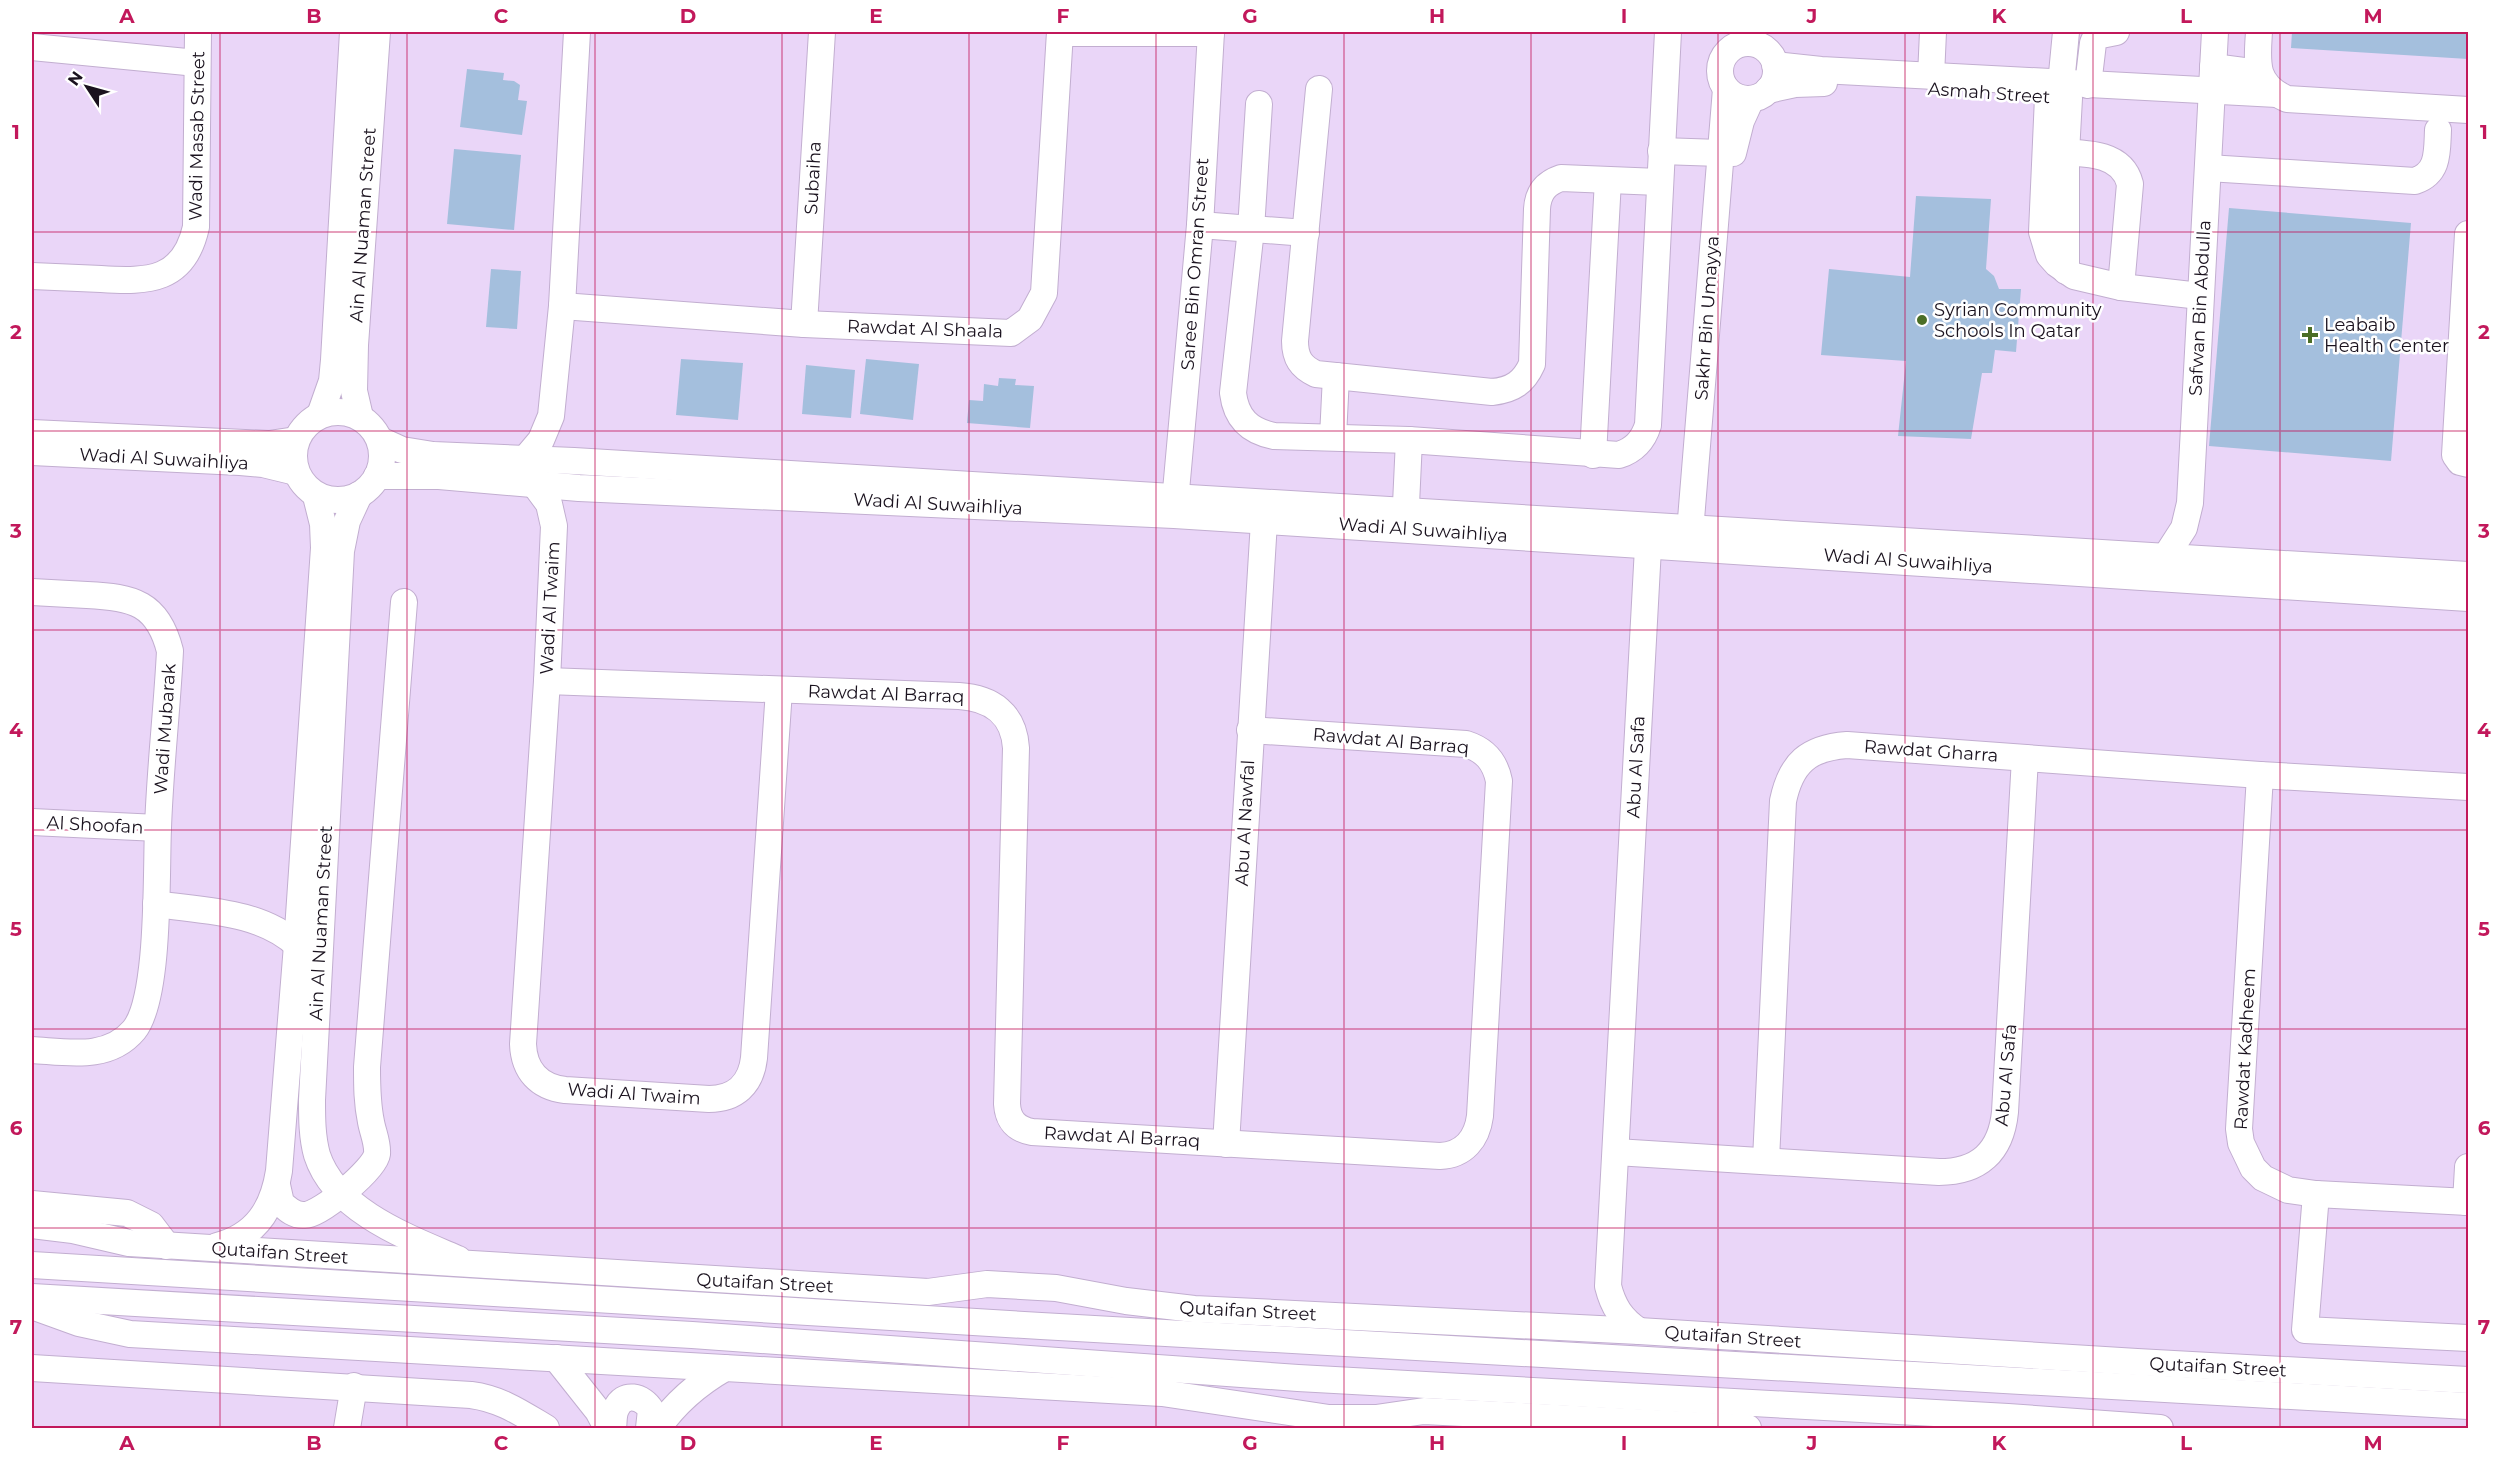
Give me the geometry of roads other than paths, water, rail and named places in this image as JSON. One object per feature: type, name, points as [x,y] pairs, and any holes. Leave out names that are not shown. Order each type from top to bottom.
[{"type":"street","name":"Wadi Masab Street","points":[[32,276],[133,281],[152,279],[168,272],[182,260],[192,244],[196,226],[198,32]]},
{"type":"street","name":"Ain Al Nuaman Street","points":[[320,415],[332,381],[334,360],[353,32]]},
{"type":"street","name":"Ain Al Nuaman Street","points":[[360,417],[354,391],[355,345],[377,32]]},
{"type":"street","points":[[525,459],[541,440],[551,416],[562,306],[577,32]]},
{"type":"street","name":"Subaiha","points":[[804,324],[822,32]]},
{"type":"street","name":"Rawdat Al Shaala","points":[[562,306],[804,324],[1011,333],[1030,319],[1044,293],[1060,32],[1211,32]]},
{"type":"street","name":"Saree Bin Omran Street","points":[[1175,506],[1200,225],[1211,32]]},
{"type":"street","points":[[1258,104],[1251,229],[1233,393],[1234,406],[1240,418],[1249,427],[1261,434],[1274,436],[1409,440],[1610,456],[1627,453],[1641,441],[1647,426],[1668,32]]},
{"type":"street","points":[[1931,76],[1933,32]]},
{"type":"street","points":[[2066,32],[2067,91],[2056,153],[2066,271],[2074,276],[2121,287],[2200,296]]},
{"type":"street","points":[[2067,91],[2096,36],[2116,32]]},
{"type":"street","name":"Safwan Bin Abdulla","points":[[2165,567],[2184,528],[2190,503],[2215,32]]},
{"type":"street","points":[[2259,32],[2257,62],[2259,73],[2266,85],[2287,99],[2469,110]]},
{"type":"street","points":[[1738,40],[1766,50],[1775,65],[1773,83],[1760,95],[1737,98],[1726,89],[1720,75],[1720,67],[1738,40]]},
{"type":"street","points":[[32,47],[197,63]]},
{"type":"street","name":"Asmah Street","points":[[1775,65],[1931,76],[2067,91]]},
{"type":"street","points":[[2212,89],[2259,73]]},
{"type":"street","name":"Asmah Street","points":[[1760,95],[1795,84],[1821,82],[2067,91],[2212,89]]},
{"type":"street","points":[[1319,89],[1295,352],[1299,362],[1306,370],[1316,374],[1492,392],[1518,385],[1527,376],[1533,364],[1537,209],[1541,192],[1553,181],[1561,178],[1659,182]]},
{"type":"street","name":"Sakhr Bin Umayya","points":[[1699,538],[1720,153],[1726,89]]},
{"type":"street","points":[[2212,89],[2277,94]]},
{"type":"street","name":"Sakhr Bin Umayya","points":[[1699,538],[1731,172],[1736,137],[1760,95]]},
{"type":"street","points":[[2208,168],[2415,181],[2431,172],[2435,165],[2438,130]]},
{"type":"street","points":[[1661,151],[1720,153]]},
{"type":"street","points":[[2056,153],[2110,158],[2124,169],[2128,176],[2130,184],[2121,287]]},
{"type":"street","points":[[1593,455],[1608,180]]},
{"type":"street","points":[[1200,225],[1306,233]]},
{"type":"street","points":[[2469,234],[2463,421],[2455,455],[2460,462],[2469,464]]},
{"type":"street","points":[[1333,437],[1336,376]]},
{"type":"street","points":[[336,411],[360,417],[380,440],[382,458],[377,476],[370,487],[359,495],[345,500],[330,500],[316,496],[301,482],[296,472],[293,451],[296,440],[302,430],[320,415],[336,411]]},
{"type":"street","points":[[551,416],[560,440],[574,461]]},
{"type":"street","name":"Wadi Al Suwaihliya","points":[[32,433],[269,444],[296,440]]},
{"type":"street","name":"Wadi Al Suwaihliya","points":[[380,440],[402,450],[416,452],[574,461],[1175,506],[2165,567],[2469,575]]},
{"type":"street","points":[[1406,520],[1409,440]]},
{"type":"street","name":"Wadi Al Suwaihliya","points":[[32,452],[240,462],[263,464],[296,472]]},
{"type":"street","name":"Wadi Al Suwaihliya","points":[[377,476],[439,476],[579,488],[1175,506]]},
{"type":"street","name":"Wadi Al Twaim","points":[[535,485],[549,504],[554,526],[547,681],[523,1044],[526,1064],[538,1080],[555,1089],[709,1100],[732,1096],[749,1080],[753,1070],[779,690]]},
{"type":"street","name":"Wadi Al Twaim","points":[[554,526],[565,506],[579,488]]},
{"type":"street","name":"Ain Al Nuaman Street","points":[[359,495],[347,521],[341,551],[312,1100],[314,1138],[318,1156],[327,1175],[340,1192],[388,1227],[475,1266]]},
{"type":"street","name":"Ain Al Nuaman Street","points":[[204,1248],[219,1246],[246,1233],[267,1212],[277,1185],[301,897],[324,548],[323,524],[316,496]]},
{"type":"street","name":"Abu Al Nawfal","points":[[1226,1144],[1265,511]]},
{"type":"street","name":"Abu Al Safa","points":[[1638,1331],[1621,1316],[1615,1307],[1608,1286],[1649,535]]},
{"type":"street","name":"Wadi Al Suwaihliya","points":[[2165,567],[2469,598]]},
{"type":"street","name":"Wadi Mubarak","points":[[32,592],[123,597],[141,604],[155,616],[165,632],[170,651],[158,828],[156,904],[148,998],[143,1014],[134,1030],[121,1042],[105,1050],[88,1054],[32,1050]]},
{"type":"street","points":[[277,1185],[281,1203],[297,1215],[316,1213],[372,1166],[377,1152],[368,1106],[368,1067],[404,603]]},
{"type":"street","name":"Rawdat Al Barraq","points":[[547,681],[971,697],[982,700],[1002,712],[1015,732],[1007,1104],[1009,1118],[1019,1128],[1032,1132],[1449,1156],[1465,1148],[1476,1134],[1481,1104],[1499,781],[1492,761],[1485,753],[1466,744],[1250,730]]},
{"type":"street","name":"Rawdat Gharra","points":[[1766,1160],[1783,801],[1787,783],[1796,766],[1810,754],[1828,747],[1847,745],[2260,775],[2469,787]]},
{"type":"street","name":"Abu Al Safa","points":[[1616,1152],[1956,1172],[1972,1167],[1986,1157],[1996,1144],[2003,1129],[2005,1112],[2025,758]]},
{"type":"street","name":"Rawdat Kadheem","points":[[2260,775],[2239,1129],[2241,1143],[2253,1168],[2263,1178],[2288,1190],[2316,1194],[2468,1202]]},
{"type":"street","name":"Al Shoofan","points":[[32,822],[158,828]]},
{"type":"street","points":[[253,919],[279,911],[301,897]]},
{"type":"street","points":[[156,904],[253,919],[277,929],[297,945]]},
{"type":"street","points":[[2468,1202],[2469,1167]]},
{"type":"street","points":[[2316,1194],[2305,1330],[2469,1338]]},
{"type":"street","points":[[32,1204],[127,1213],[151,1225],[167,1246]]},
{"type":"street","name":"Qutaifan Street","points":[[32,1225],[65,1229],[129,1243],[475,1266],[928,1292],[987,1284],[1056,1288],[1126,1301],[1194,1309],[1638,1331],[2469,1380]]},
{"type":"street","points":[[32,1255],[129,1243]]},
{"type":"street","name":"Qutaifan Street","points":[[32,1265],[1041,1326],[2469,1406]]},
{"type":"street","name":"Abu Al Safa","points":[[1575,1328],[1594,1309],[1608,1286]]},
{"type":"street","points":[[928,1292],[1041,1326]]},
{"type":"street","points":[[32,1297],[680,1334],[1298,1378],[2003,1423],[2160,1428]]},
{"type":"street","points":[[32,1306],[78,1323],[130,1334],[1162,1393],[1329,1418],[1376,1418],[1424,1412],[1735,1428]]},
{"type":"street","points":[[390,1389],[393,1349]]},
{"type":"street","points":[[556,1358],[598,1411],[607,1428]]},
{"type":"street","points":[[32,1368],[354,1386],[485,1397],[511,1406],[546,1428]]},
{"type":"street","points":[[658,1428],[687,1393],[725,1368]]},
{"type":"street","points":[[1298,1378],[1342,1393],[1424,1412]]},
{"type":"street","points":[[347,1428],[354,1386]]},
{"type":"street","points":[[613,1428],[615,1409],[626,1398],[633,1397],[647,1403],[651,1410],[649,1428]]},
{"type":"place","name":"Syrian Community Schools In Qatar","points":[[1922,320]]},
{"type":"place","name":"Leabaib Health Center","points":[[2310,335]]}]
